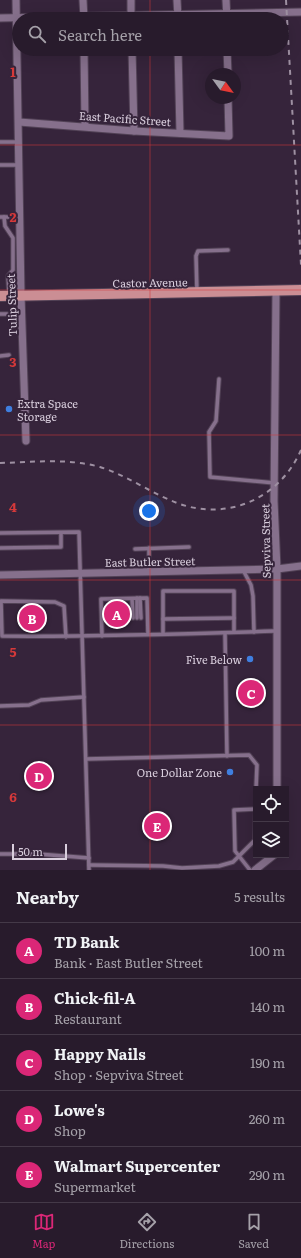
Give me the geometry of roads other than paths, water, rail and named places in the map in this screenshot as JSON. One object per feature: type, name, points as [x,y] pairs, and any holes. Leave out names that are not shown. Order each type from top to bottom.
[{"type":"main road","name":"Castor Avenue","points":[[5,296],[276,292],[301,290]]},
{"type":"street","name":"Tulip Street","points":[[16,0],[16,12]]},
{"type":"street","points":[[83,0],[84,12]]},
{"type":"street","points":[[131,0],[131,12]]},
{"type":"street","points":[[178,0],[178,12]]},
{"type":"street","points":[[226,0],[227,12]]},
{"type":"street","points":[[289,13],[301,12]]},
{"type":"street","points":[[0,18],[12,18]]},
{"type":"street","name":"Tulip Street","points":[[17,56],[26,441]]},
{"type":"street","points":[[84,56],[85,126]]},
{"type":"street","points":[[132,56],[134,131]]},
{"type":"street","points":[[178,56],[180,133]]},
{"type":"street","points":[[227,56],[228,68]]},
{"type":"street","name":"East Pacific Street","points":[[19,122],[134,131],[229,136],[228,104]]},
{"type":"street","name":"Sepviva Street","points":[[276,292],[275,483],[277,786]]},
{"type":"street","name":"East Butler Street","points":[[0,575],[243,570],[276,569],[301,566]]},
{"type":"street","points":[[255,870],[270,858]]},
{"type":"lane","points":[[0,142],[19,142]]},
{"type":"lane","points":[[0,165],[20,165]]},
{"type":"lane","points":[[5,296],[8,276],[13,270],[13,238],[5,226],[2,217],[20,217]]},
{"type":"lane","points":[[197,293],[196,256],[198,251],[228,250]]},
{"type":"lane","points":[[0,314],[7,314]]},
{"type":"lane","points":[[0,356],[9,356]]},
{"type":"lane","points":[[218,379],[216,420],[209,432],[210,477],[275,483]]},
{"type":"lane","points":[[0,548],[61,547],[61,532]]},
{"type":"lane","points":[[0,533],[79,532],[89,870]]},
{"type":"lane","points":[[135,549],[189,547]]},
{"type":"lane","points":[[149,548],[150,572]]},
{"type":"lane","points":[[243,570],[251,585],[253,596],[254,632]]},
{"type":"lane","points":[[163,634],[163,591],[234,590],[234,632]]},
{"type":"lane","points":[[102,636],[101,600],[136,598],[146,598],[148,634]]},
{"type":"lane","points":[[136,598],[137,618],[136,598]]},
{"type":"lane","points":[[66,637],[64,606],[55,602],[1,601],[2,636],[66,637],[82,637],[277,631]]},
{"type":"lane","points":[[163,619],[234,618]]},
{"type":"lane","points":[[137,635],[137,630],[137,635]]},
{"type":"lane","points":[[225,633],[227,756]]},
{"type":"lane","points":[[0,706],[29,705],[41,700],[84,697]]},
{"type":"lane","points":[[86,759],[249,755],[257,765],[256,786]]},
{"type":"lane","points":[[250,870],[235,851],[234,810],[253,809]]},
{"type":"lane","points":[[89,865],[182,868],[219,866],[233,862],[255,840],[256,822]]},
{"type":"lane","points":[[0,854],[38,854],[89,858]]},
{"type":"railway","points":[[286,0],[287,12]]},
{"type":"railway","points":[[289,53],[301,265]]},
{"type":"railway","points":[[0,463],[50,461],[88,464],[110,470],[177,503],[196,508],[215,509],[233,507],[250,502],[266,493],[280,481],[292,467],[301,450]]},
{"type":"place","name":"Extra Space Storage","points":[[9,409]]},
{"type":"place","name":"TD Bank","points":[[117,614]]},
{"type":"place","name":"Chick-fil-A","points":[[32,618]]},
{"type":"place","name":"Five Below","points":[[250,659]]},
{"type":"place","name":"Happy Nails","points":[[251,693]]},
{"type":"place","name":"One Dollar Zone","points":[[230,772]]},
{"type":"place","name":"Lowe's","points":[[39,776]]},
{"type":"place","name":"Walmart Supercenter","points":[[157,826]]}]
